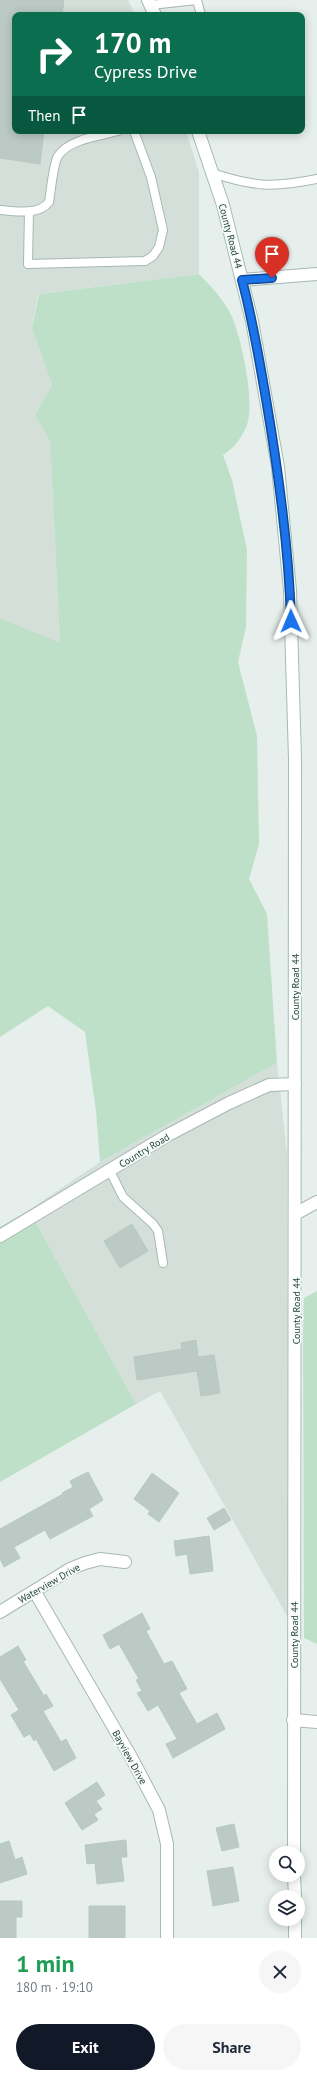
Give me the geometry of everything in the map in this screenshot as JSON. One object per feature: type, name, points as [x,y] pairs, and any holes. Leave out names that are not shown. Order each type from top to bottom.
[{"type":"main road","name":"County Road 44","points":[[199,134],[223,205],[252,321],[278,467],[290,590],[295,759],[294,1846]]},
{"type":"main road","points":[[242,280],[317,274]]},
{"type":"main road","name":"Country Road","points":[[0,1236],[168,1135],[229,1103],[269,1085],[295,1084]]},
{"type":"main road","points":[[295,1214],[317,1202]]},
{"type":"main road","name":"Waterview Drive","points":[[0,1612],[35,1592],[70,1569],[85,1563],[100,1559],[125,1562]]},
{"type":"main road","name":"Bayview Drive","points":[[35,1592],[131,1757],[159,1810],[167,1844],[167,1938]]},
{"type":"main road","points":[[293,1720],[317,1722]]},
{"type":"main road","points":[[295,1926],[295,1938]]},
{"type":"lane","points":[[151,7],[197,0],[200,12]]},
{"type":"lane","points":[[0,210],[40,210],[49,202],[58,157],[64,149],[108,134]]},
{"type":"lane","points":[[29,211],[28,264],[145,261],[153,256],[159,247],[163,230],[151,177],[135,134]]},
{"type":"lane","points":[[212,173],[241,182],[267,186],[290,184],[317,179]]},
{"type":"lane","points":[[110,1171],[126,1202],[153,1224],[158,1231],[163,1263]]},
{"type":"shaded area","points":[[0,0],[128,0],[134,12],[12,12],[12,134],[187,134],[199,172],[199,274],[38,294],[32,328],[52,385],[35,415],[50,440],[60,644],[0,618]]},
{"type":"shaded area","points":[[277,1063],[287,1153],[288,1618],[160,1391],[136,1404],[29,1210],[100,1162]]},
{"type":"green space","points":[[199,274],[222,300],[232,317],[240,340],[248,387],[249,415],[247,425],[237,442],[223,455],[232,480],[247,550],[246,627],[238,662],[257,736],[259,844],[249,879],[267,914],[277,1063],[100,1162],[96,1111],[85,1032],[48,1006],[0,1037],[0,618],[60,643],[50,441],[35,415],[52,385],[32,328],[39,294]]},
{"type":"green space","points":[[29,1210],[136,1404],[0,1482],[0,1227]]},
{"type":"green space","points":[[317,1291],[317,1644],[304,1638],[303,1336],[304,1298]]},
{"type":"building","points":[[0,0],[64,0],[62,12],[12,12],[12,134],[44,134],[40,164],[0,158]]},
{"type":"building","points":[[132,1224],[148,1251],[120,1268],[104,1241]]},
{"type":"building","points":[[196,1340],[198,1357],[214,1355],[220,1393],[201,1396],[197,1371],[137,1380],[134,1357],[182,1349],[181,1343]]},
{"type":"building","points":[[88,1472],[103,1500],[89,1509],[93,1516],[50,1539],[45,1530],[14,1547],[20,1558],[4,1567],[0,1559],[0,1529],[63,1494],[62,1493],[73,1487],[70,1481]]},
{"type":"building","points":[[152,1473],[179,1493],[159,1522],[148,1514],[150,1511],[134,1499]]},
{"type":"building","points":[[224,1508],[231,1520],[214,1530],[207,1518]]},
{"type":"building","points":[[209,1536],[213,1571],[190,1574],[187,1554],[176,1556],[174,1541]]},
{"type":"building","points":[[142,1613],[150,1629],[146,1631],[164,1664],[172,1661],[187,1689],[179,1693],[197,1724],[217,1713],[225,1729],[173,1758],[166,1744],[177,1739],[158,1705],[148,1711],[137,1693],[142,1691],[136,1680],[139,1679],[119,1644],[110,1649],[103,1635]]},
{"type":"building","points":[[18,1646],[26,1660],[23,1661],[44,1696],[46,1694],[53,1706],[43,1711],[61,1742],[66,1739],[76,1758],[54,1771],[36,1739],[34,1741],[30,1734],[24,1737],[11,1715],[19,1710],[0,1679],[0,1657]]},
{"type":"building","points":[[97,1782],[105,1795],[96,1801],[102,1809],[94,1814],[98,1820],[82,1830],[65,1803]]},
{"type":"building","points":[[234,1824],[239,1847],[222,1851],[216,1828]]},
{"type":"building","points":[[126,1840],[127,1857],[121,1857],[124,1881],[97,1884],[95,1863],[87,1864],[85,1845]]},
{"type":"building","points":[[9,1841],[15,1860],[22,1857],[27,1874],[0,1883],[0,1844]]},
{"type":"building","points":[[233,1867],[239,1901],[213,1906],[207,1871]]},
{"type":"building","points":[[0,1901],[22,1901],[22,1917],[16,1917],[16,1938],[0,1938]]},
{"type":"building","points":[[89,1906],[125,1906],[125,1938],[89,1938]]},
{"type":"route","points":[[272,278],[242,280],[252,321],[278,467],[290,590],[291,621]]}]
